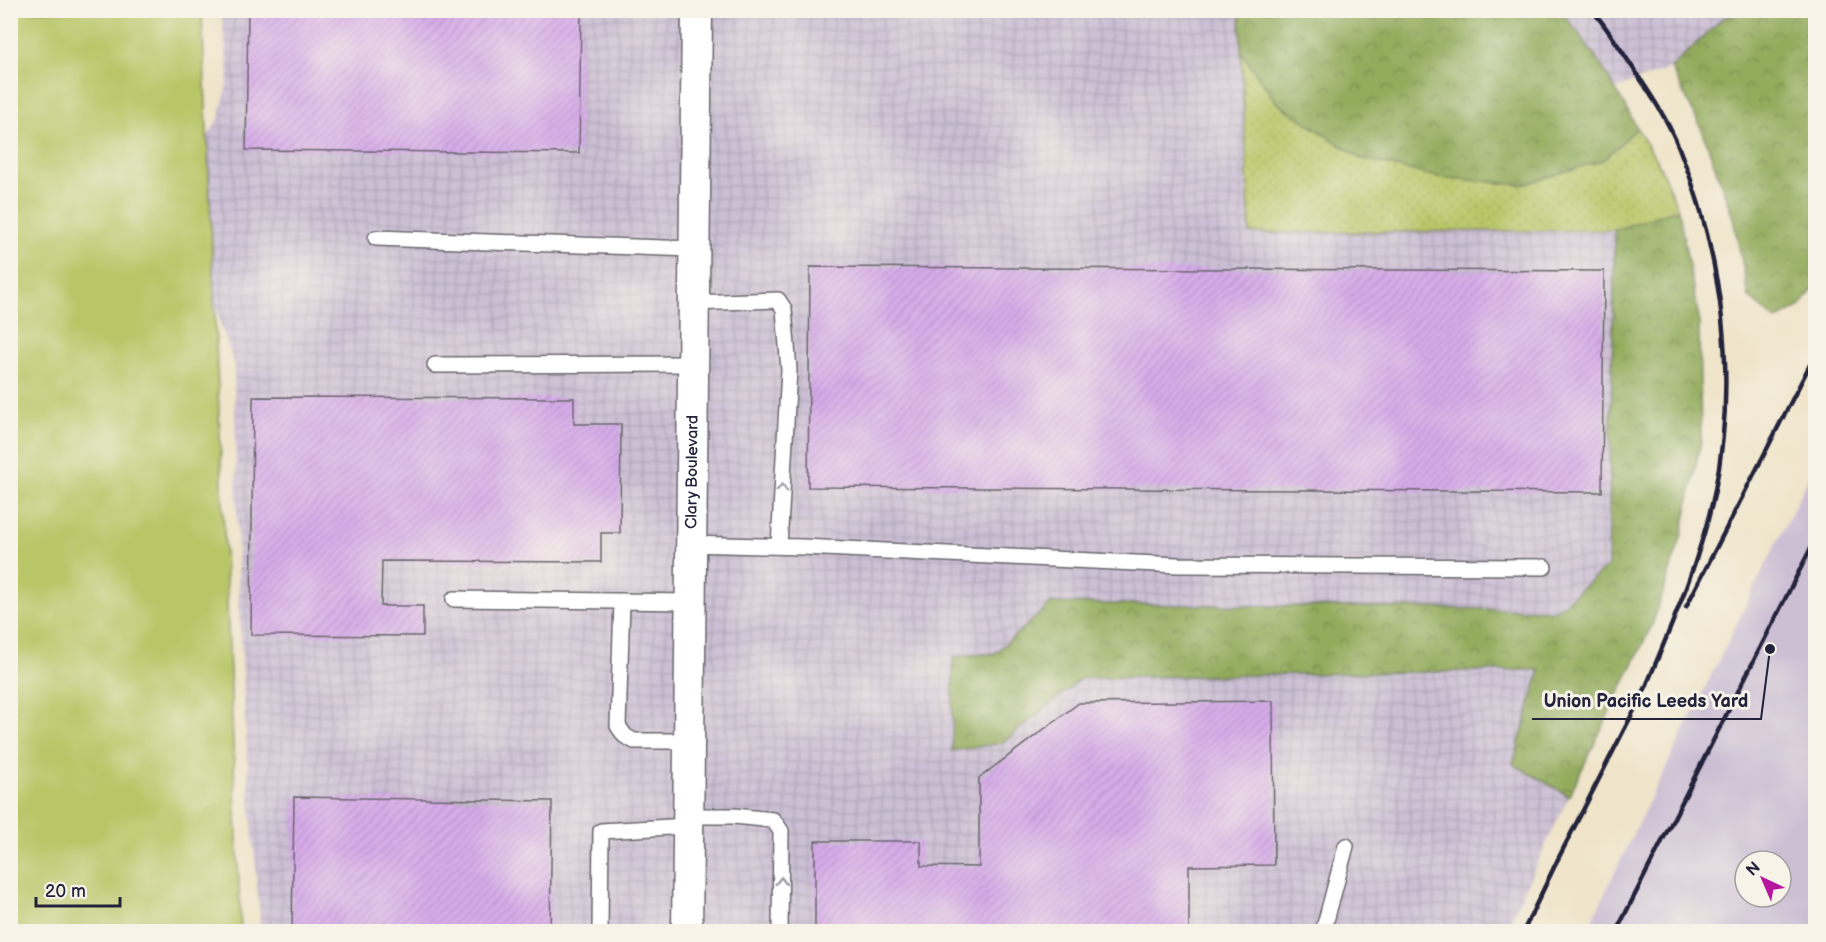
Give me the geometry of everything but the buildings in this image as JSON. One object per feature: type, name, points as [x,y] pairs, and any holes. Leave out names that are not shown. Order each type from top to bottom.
[{"type":"street","name":"Clary Boulevard","points":[[687,932],[692,303],[697,10]]},
{"type":"lane","points":[[376,238],[693,249]]},
{"type":"lane","points":[[692,303],[778,300],[784,309],[789,370],[779,546]]},
{"type":"lane","points":[[435,365],[692,364]]},
{"type":"lane","points":[[690,544],[779,546],[1178,565],[1544,567]]},
{"type":"lane","points":[[454,599],[690,602]]},
{"type":"lane","points":[[622,601],[618,726],[625,736],[634,741],[689,741]]},
{"type":"lane","points":[[600,932],[601,831],[734,816],[773,820],[781,831],[780,932]]},
{"type":"lane","points":[[1323,932],[1346,846]]},
{"type":"shaded area","points":[[221,11],[1240,11],[1250,233],[1615,230],[1608,566],[1555,610],[1052,603],[995,653],[953,657],[953,751],[1002,743],[1081,678],[1540,670],[1513,764],[1569,796],[1505,931],[258,931],[260,917],[250,805],[239,606],[234,365],[193,237],[187,171],[220,116],[229,75]]},
{"type":"shaded area","points":[[1560,11],[1745,11],[1723,18],[1671,68],[1616,89],[1574,27]]},
{"type":"shaded area","points":[[1815,465],[1815,931],[1587,931],[1633,834]]},
{"type":"green space","points":[[10,11],[202,11],[241,931],[11,931]]},
{"type":"green space","points":[[1240,11],[1560,11],[1592,52],[1637,128],[1603,160],[1522,185],[1438,177],[1360,158],[1277,103],[1241,52]]},
{"type":"green space","points":[[1745,11],[1815,11],[1815,286],[1801,306],[1776,320],[1749,297],[1733,218],[1703,132],[1671,68],[1723,18]]},
{"type":"green space","points":[[1241,52],[1277,103],[1360,158],[1438,177],[1603,160],[1637,128],[1661,168],[1678,209],[1615,230],[1250,233]]},
{"type":"green space","points":[[1678,209],[1699,318],[1701,441],[1682,535],[1653,623],[1569,796],[1513,764],[1540,670],[1082,678],[1002,743],[952,751],[953,657],[995,653],[1052,603],[1556,610],[1608,566],[1615,230]]},
{"type":"railway","points":[[1592,10],[1650,93],[1679,148],[1706,232],[1716,275],[1722,319],[1725,408],[1714,495],[1701,545],[1644,691]]},
{"type":"railway","points":[[1686,607],[1816,353]]},
{"type":"railway","points":[[1616,932],[1816,538]]},
{"type":"railway","points":[[1523,932],[1647,685]]},
{"type":"place","name":"Union Pacific Leeds Yard","points":[[1770,649]]}]
